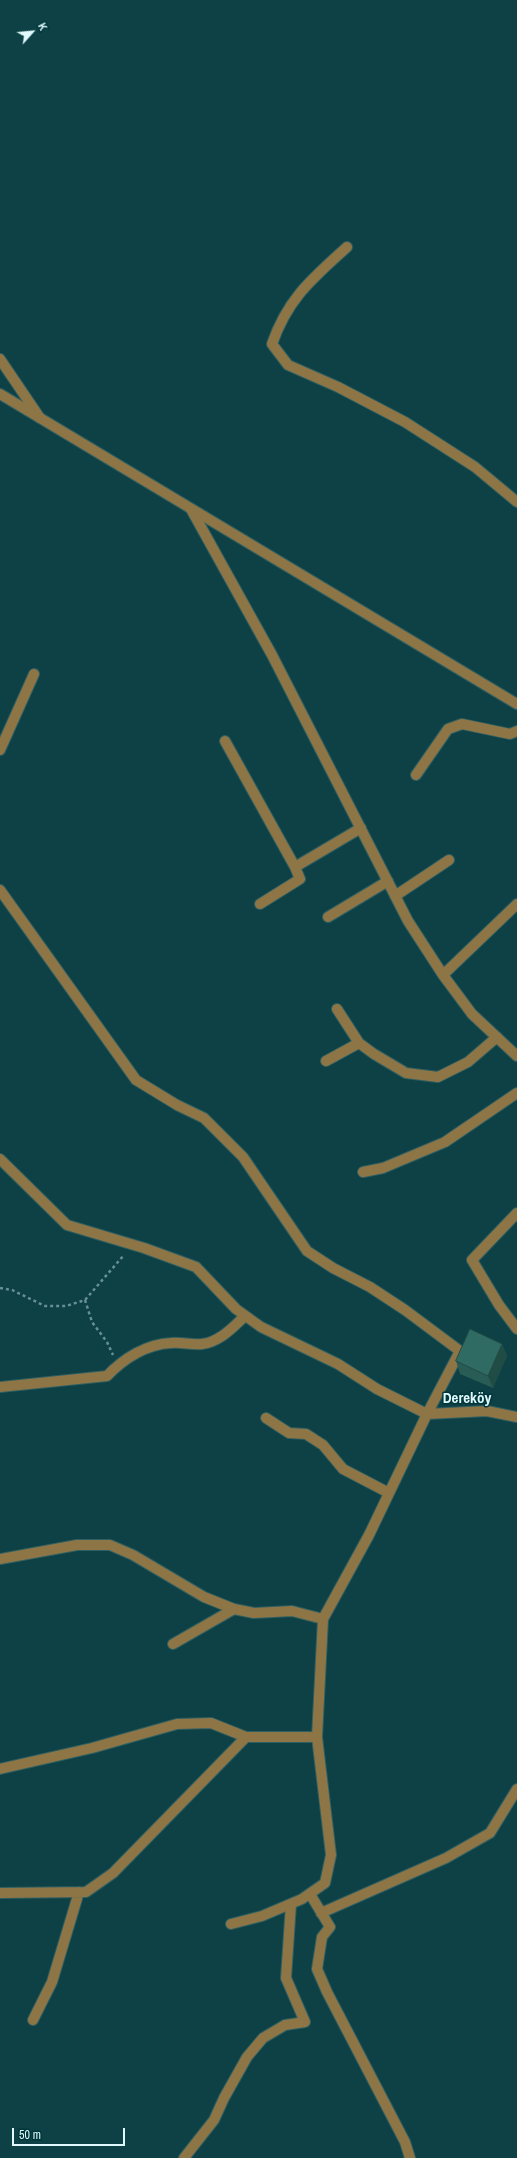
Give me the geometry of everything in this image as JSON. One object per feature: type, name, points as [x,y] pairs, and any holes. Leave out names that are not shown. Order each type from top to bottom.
[{"type":"street","points":[[347,247],[304,286],[286,311],[272,344],[288,365],[338,386],[405,422],[475,467],[517,502]]},
{"type":"street","points":[[0,359],[40,418]]},
{"type":"street","points":[[0,394],[517,704]]},
{"type":"street","points":[[191,509],[272,655],[408,921],[443,975],[472,1014],[517,1056]]},
{"type":"street","points":[[0,750],[34,674]]},
{"type":"street","points":[[416,775],[448,728],[462,724],[510,734],[517,732]]},
{"type":"street","points":[[225,741],[295,867],[300,879],[260,904]]},
{"type":"street","points":[[295,867],[361,828]]},
{"type":"street","points":[[395,896],[449,860]]},
{"type":"street","points":[[328,917],[388,881]]},
{"type":"street","points":[[0,890],[136,1080],[177,1105],[204,1118],[243,1157],[307,1251],[399,1306],[460,1351],[427,1414],[369,1535],[323,1619],[317,1737],[331,1855],[325,1883],[310,1894],[291,1904],[262,1916],[231,1924]]},
{"type":"street","points":[[443,975],[517,904]]},
{"type":"street","points":[[337,1009],[359,1042],[374,1054],[406,1073],[438,1077],[468,1062],[496,1037]]},
{"type":"street","points":[[326,1061],[359,1042]]},
{"type":"street","points":[[363,1172],[383,1168],[445,1142],[517,1094]]},
{"type":"street","points":[[0,1159],[67,1225],[196,1267],[236,1309],[261,1327],[338,1364],[377,1389],[427,1414],[487,1411],[517,1417]]},
{"type":"street","points":[[517,1213],[472,1260],[499,1305],[517,1329]]},
{"type":"street","points":[[0,1387],[107,1376],[118,1364],[148,1347],[171,1343],[203,1344],[227,1334],[245,1316]]},
{"type":"street","points":[[266,1418],[288,1433],[306,1434],[323,1445],[343,1469],[389,1493]]},
{"type":"street","points":[[0,1559],[77,1545],[110,1545],[132,1555],[204,1597],[234,1609],[254,1613],[292,1611],[323,1619]]},
{"type":"street","points":[[173,1644],[234,1609]]},
{"type":"street","points":[[0,1769],[92,1748],[177,1724],[211,1724],[246,1737],[317,1737]]},
{"type":"street","points":[[0,1893],[86,1892],[113,1872],[246,1737]]},
{"type":"street","points":[[321,1913],[446,1858],[490,1833],[517,1789]]},
{"type":"street","points":[[32,2020],[52,1982],[79,1892]]},
{"type":"street","points":[[310,1894],[330,1927],[322,1937],[317,1969],[327,1992],[405,2142],[410,2158]]},
{"type":"street","points":[[184,2158],[214,2120],[224,2098],[248,2057],[263,2038],[284,2025],[305,2022],[286,1978],[291,1904]]},
{"type":"path","points":[[0,1288],[12,1290],[44,1306],[66,1306],[85,1300],[132,1245]]},
{"type":"path","points":[[85,1300],[92,1322],[107,1342],[118,1364]]},
{"type":"building","points":[[470,1329],[502,1344],[488,1376],[456,1361]]},
{"type":"district","name":"Dereköy","points":[[467,1399]]}]
